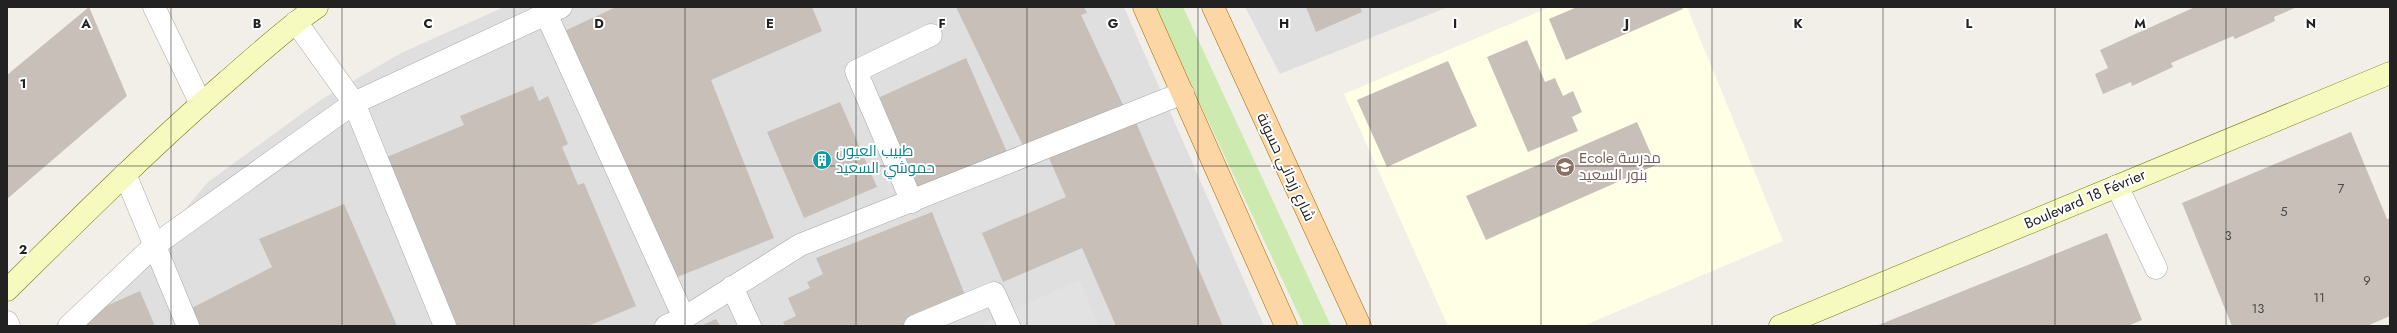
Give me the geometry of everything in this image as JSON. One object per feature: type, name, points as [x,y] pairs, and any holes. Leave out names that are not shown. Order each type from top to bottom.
[{"type":"main road","points":[[7,290],[126,174],[201,104],[296,22],[317,7]]},
{"type":"main road","points":[[1144,7],[1286,326]]},
{"type":"main road","name":"شارع زرداني حسونة","points":[[1213,7],[1360,326]]},
{"type":"main road","name":"Boulevard 18 Février","points":[[1780,326],[2390,73]]},
{"type":"street","points":[[154,7],[201,104]]},
{"type":"street","points":[[69,326],[155,245],[354,103],[550,9],[675,322],[800,245],[912,202],[1183,93]]},
{"type":"street","points":[[296,22],[354,103],[445,326]]},
{"type":"street","points":[[912,202],[856,71],[931,35]]},
{"type":"street","points":[[126,174],[188,326]]},
{"type":"street","points":[[2117,186],[2156,268]]},
{"type":"street","points":[[732,287],[750,326]]},
{"type":"street","points":[[916,326],[994,293],[1009,326]]},
{"type":"street","points":[[7,322],[9,326]]},
{"type":"shaded area","points":[[504,7],[1124,7],[1264,326],[54,326],[155,245],[208,182],[322,99],[401,53]]},
{"type":"shaded area","points":[[1245,7],[1448,7],[1280,74]]},
{"type":"shaded area","name":"Ecole مدرسة بنور السعيد","points":[[1550,7],[1687,7],[1783,241],[1583,326],[1448,326],[1344,94]]},
{"type":"shaded area","points":[[1079,280],[1099,326],[977,326]]},
{"type":"green space","points":[[1155,7],[1183,7],[1331,326],[1304,326]]},
{"type":"building","points":[[89,7],[127,96],[7,199],[7,75]]},
{"type":"building","points":[[616,7],[812,7],[822,31],[711,80],[774,238],[670,280],[556,35]]},
{"type":"building","points":[[956,7],[1084,7],[1087,13],[1081,15],[1124,107],[1025,150]]},
{"type":"building","points":[[1306,7],[1360,7],[1362,12],[1316,32]]},
{"type":"building","points":[[1577,7],[1682,7],[1683,9],[1566,60],[1549,19]]},
{"type":"building","points":[[2195,7],[2297,7],[2274,17],[2275,21],[2235,39],[2233,36],[2171,63],[2173,67],[2132,86],[2131,82],[2103,94],[2095,74],[2108,68],[2100,50]]},
{"type":"building","points":[[1527,40],[1545,82],[1555,78],[1563,96],[1573,91],[1582,112],[1572,117],[1578,131],[1528,152],[1487,57]]},
{"type":"building","points":[[966,58],[1007,152],[920,192],[878,98]]},
{"type":"building","points":[[1448,61],[1477,126],[1387,167],[1357,100]]},
{"type":"building","points":[[533,86],[539,101],[548,96],[568,144],[562,147],[578,185],[584,183],[636,306],[588,326],[452,326],[382,159],[464,125],[460,116]]},
{"type":"building","name":"طبيب العيون حموشي السعيد","points":[[840,102],[877,187],[804,218],[767,132]]},
{"type":"building","points":[[1135,120],[1223,326],[1116,326],[1082,248],[1003,282],[982,233],[1066,197],[1049,158]]},
{"type":"building","points":[[1637,122],[1656,165],[1486,240],[1466,196]]},
{"type":"building","points":[[2351,132],[2387,219],[2390,218],[2390,316],[2367,326],[2232,326],[2182,203]]},
{"type":"building","points":[[344,204],[397,326],[192,326],[186,311],[272,267],[259,239]]},
{"type":"building","points":[[932,212],[967,300],[903,326],[785,326],[783,322],[796,316],[788,298],[810,288],[807,282],[823,274],[816,258]]},
{"type":"building","points":[[2107,233],[2142,320],[2128,326],[1876,326]]},
{"type":"building","points":[[140,291],[155,326],[83,326],[79,318]]},
{"type":"building","points":[[716,319],[720,326],[701,326]]},
{"type":"place","name":"طبيب العيون حموشي السعيد","points":[[822,160]]},
{"type":"place","name":"Ecole مدرسة بنور السعيد","points":[[1565,167]]}]
